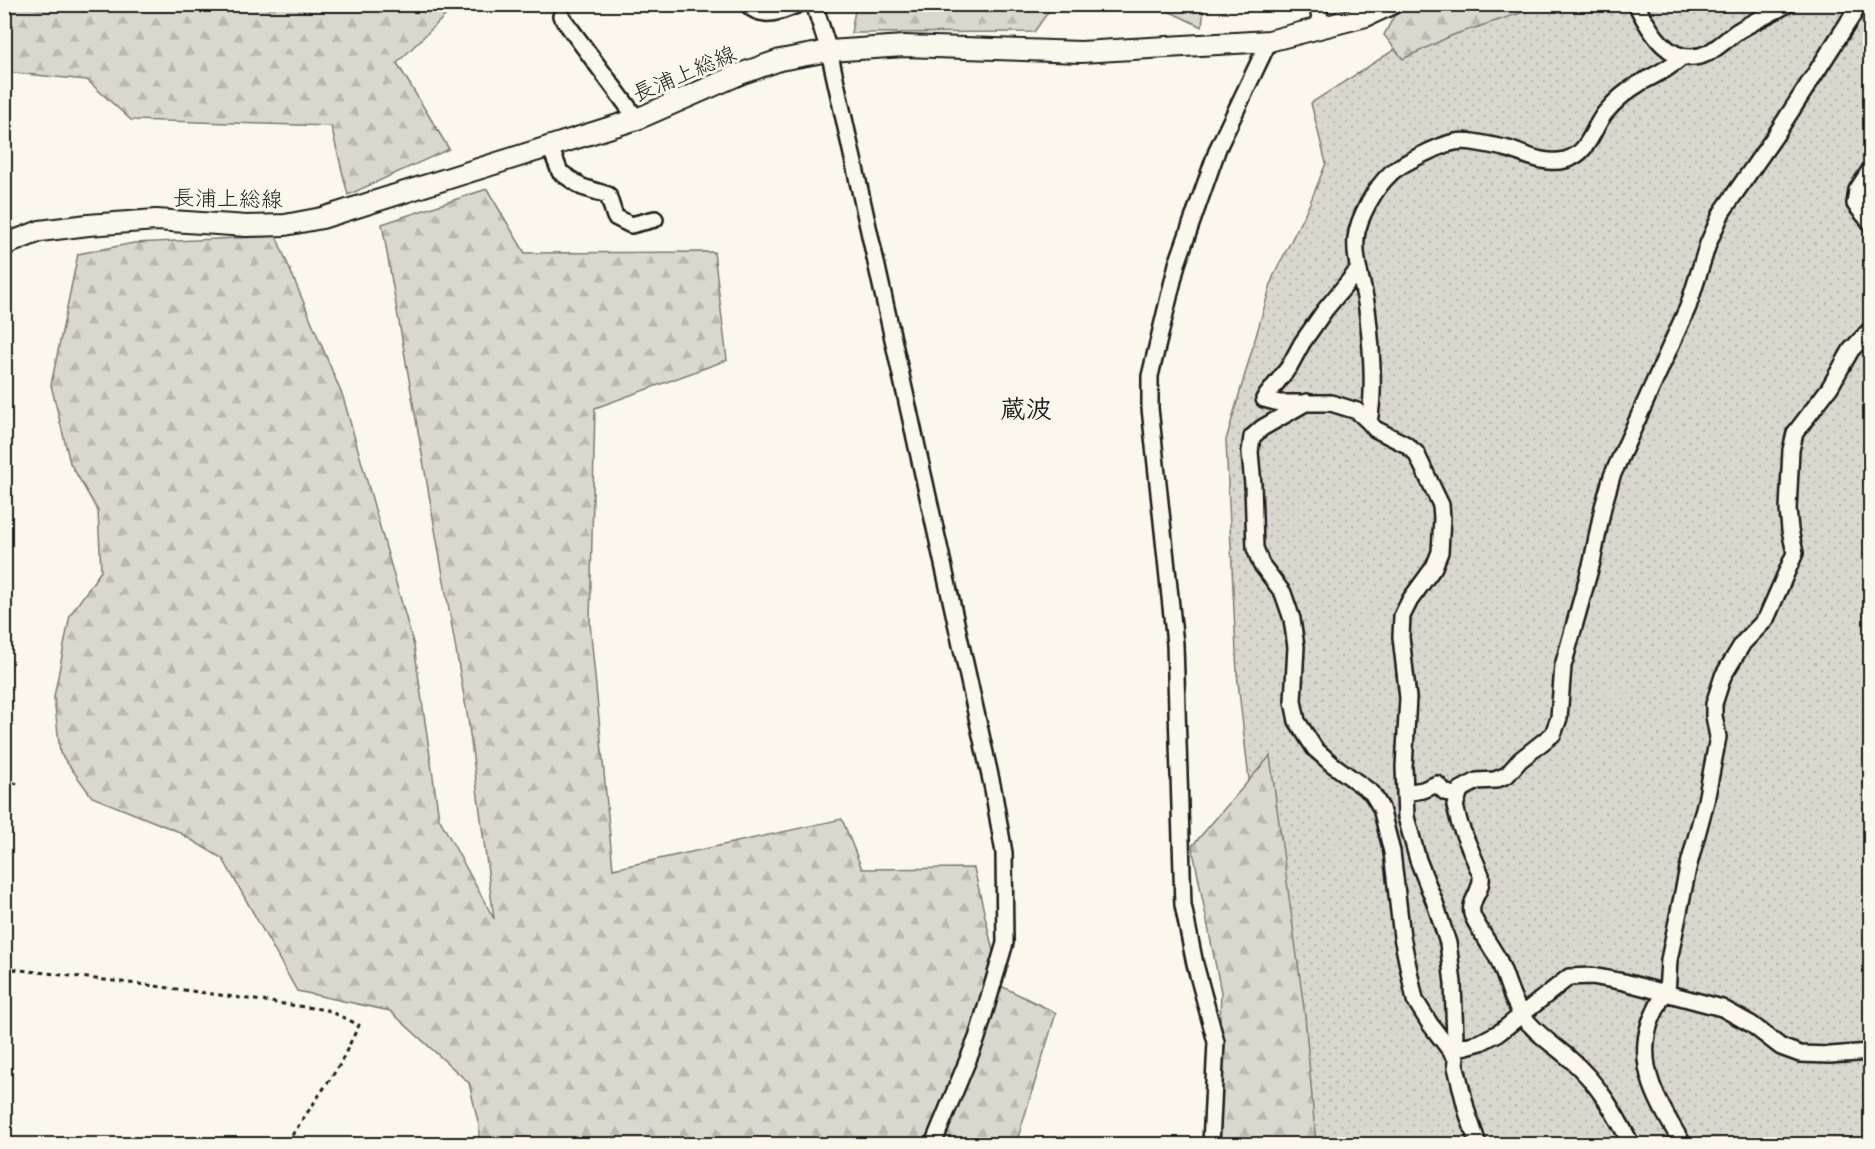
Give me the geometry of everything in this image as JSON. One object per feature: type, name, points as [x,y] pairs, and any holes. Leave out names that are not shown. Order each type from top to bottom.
[{"type":"main road","name":"長浦上総線","points":[[4,245],[40,231],[88,225],[156,220],[247,226],[285,225],[322,218],[637,119],[740,74],[780,60],[829,51],[903,46],[1081,52],[1269,41],[1366,16],[1392,4]]},
{"type":"street","points":[[748,5],[754,12],[767,13],[778,12],[799,4]]},
{"type":"street","points":[[814,4],[829,51],[993,789],[1004,854],[1005,942],[977,1038],[933,1144]]},
{"type":"street","points":[[1318,4],[1321,28]]},
{"type":"street","points":[[1636,4],[1646,24],[1665,47],[1682,57],[1707,53],[1739,30],[1788,4]]},
{"type":"street","points":[[1631,1144],[1604,1096],[1590,1078],[1521,1015],[1502,967],[1472,915],[1472,905],[1482,883],[1481,875],[1460,825],[1455,806],[1460,790],[1477,781],[1495,780],[1508,775],[1520,760],[1553,734],[1559,718],[1563,666],[1592,562],[1612,476],[1688,307],[1708,244],[1722,212],[1775,136],[1860,4]]},
{"type":"street","points":[[561,16],[637,119]]},
{"type":"street","points":[[1211,1144],[1216,1042],[1195,964],[1183,905],[1175,644],[1150,408],[1150,376],[1177,264],[1218,148],[1269,41]]},
{"type":"street","points":[[1369,422],[1373,402],[1367,307],[1358,270],[1356,237],[1362,218],[1374,195],[1390,174],[1427,153],[1454,142],[1499,147],[1545,161],[1565,160],[1579,154],[1589,143],[1605,114],[1623,97],[1639,84],[1671,67],[1682,57]]},
{"type":"street","points":[[550,147],[560,172],[582,187],[608,195],[615,218],[630,225],[655,219]]},
{"type":"street","points":[[1870,170],[1857,190],[1856,204],[1870,222]]},
{"type":"street","points":[[1358,270],[1325,310],[1302,343],[1289,367],[1264,399],[1280,403],[1331,403],[1358,411],[1375,429],[1406,444],[1416,453],[1441,506],[1440,552],[1434,567],[1410,600],[1402,616],[1401,637],[1408,698],[1404,767],[1406,817],[1418,860],[1448,943],[1453,983],[1456,1067],[1478,1144]]},
{"type":"street","points":[[1683,1144],[1657,1101],[1647,1073],[1646,1047],[1650,1025],[1665,994],[1669,960],[1688,868],[1706,801],[1718,737],[1714,705],[1724,676],[1743,643],[1766,619],[1795,554],[1788,509],[1791,450],[1795,433],[1830,387],[1851,350],[1870,330]]},
{"type":"street","points":[[1307,402],[1262,428],[1252,437],[1250,452],[1255,548],[1261,564],[1283,592],[1292,619],[1296,647],[1293,701],[1297,721],[1316,749],[1332,764],[1372,793],[1380,808],[1392,852],[1402,937],[1415,1000],[1430,1024],[1455,1053]]},
{"type":"street","points":[[1405,793],[1423,790],[1437,784],[1446,792],[1458,797]]},
{"type":"street","points":[[1455,1053],[1500,1032],[1569,977],[1592,976],[1624,982],[1722,1008],[1750,1024],[1781,1047],[1800,1054],[1830,1055],[1870,1052]]},
{"type":"path","points":[[4,781],[18,784]]},
{"type":"path","points":[[4,968],[327,1010],[358,1025],[339,1066],[286,1144]]},
{"type":"path","points":[[1046,1144],[1048,1136]]},
{"type":"green space","points":[[856,4],[1053,5],[1034,32],[851,33]]},
{"type":"green space","points":[[4,5],[456,5],[397,63],[449,149],[348,195],[331,126],[131,120],[87,80],[5,72]]},
{"type":"green space","points":[[1162,5],[1204,5],[1202,27],[1162,8]]},
{"type":"green space","points":[[1400,5],[1545,5],[1453,35],[1403,59],[1384,35]]},
{"type":"green space","points":[[1464,5],[1870,5],[1870,1144],[1290,1144],[1237,673],[1226,440],[1273,277],[1310,203],[1326,163],[1311,103]]},
{"type":"green space","points":[[487,189],[525,253],[714,252],[727,360],[595,408],[590,623],[613,869],[842,819],[862,869],[974,868],[1001,986],[1056,1013],[1016,1144],[479,1144],[479,1126],[469,1083],[390,1011],[297,991],[223,859],[177,831],[92,797],[60,753],[54,697],[70,615],[101,571],[98,511],[70,463],[51,385],[78,254],[134,243],[276,236],[343,397],[414,646],[439,818],[494,919],[468,719],[382,224]]},
{"type":"green space","points":[[1270,756],[1305,1016],[1316,1144],[1216,1144],[1221,992],[1192,846]]},
{"type":"district","name":"蔵波","points":[[1026,409]]}]
